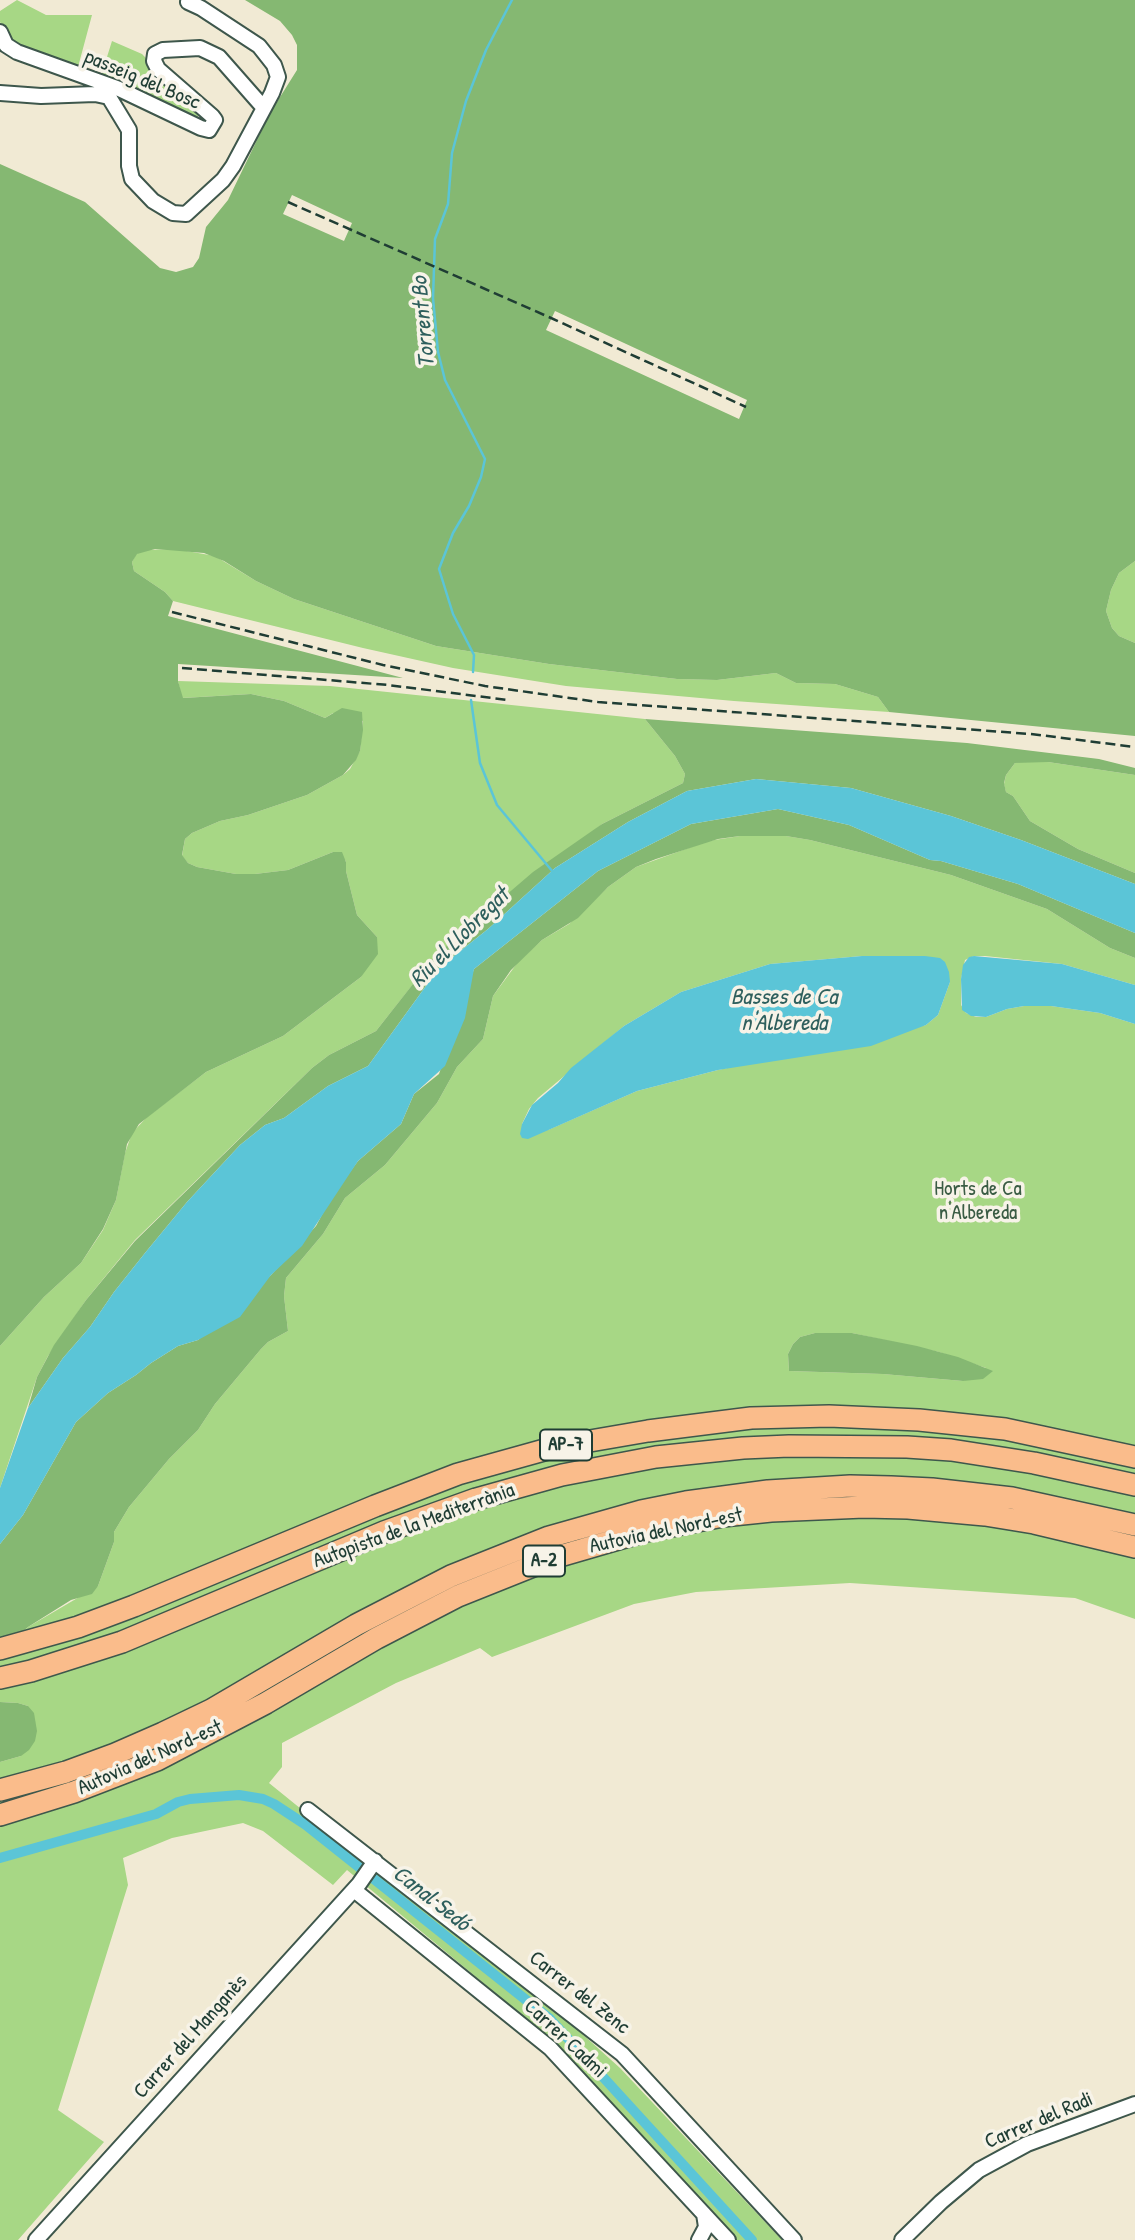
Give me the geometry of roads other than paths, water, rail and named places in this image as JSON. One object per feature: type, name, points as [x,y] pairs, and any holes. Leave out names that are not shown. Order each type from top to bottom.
[{"type":"highway","name":"Autopista de la Mediterrània","points":[[0,1649],[78,1627],[168,1593],[458,1474],[555,1447],[648,1431],[751,1418],[829,1416],[919,1420],[1005,1429],[1135,1457]]},
{"type":"highway","name":"Autopista de la Mediterrània","points":[[0,1678],[31,1671],[153,1630],[384,1532],[452,1507],[562,1475],[656,1457],[789,1446],[906,1447],[951,1450],[1034,1463],[1135,1485]]},
{"type":"highway","name":"Autovia del Nord-est","points":[[0,1790],[66,1772],[163,1733],[211,1710],[367,1619],[451,1576],[549,1537],[641,1511],[768,1491],[891,1487],[1012,1498],[1135,1525]]},
{"type":"highway","name":"Autovia del Nord-est","points":[[0,1815],[74,1793],[167,1755],[458,1596],[553,1558],[646,1531],[771,1511],[838,1507],[908,1508],[985,1515],[1034,1523],[1135,1547]]},
{"type":"street","points":[[0,93],[113,93],[129,130],[129,166],[132,179],[153,201],[179,215],[186,214],[223,180],[233,166],[278,77],[274,65],[259,46],[188,2]]},
{"type":"street","name":"passeig del Bosc","points":[[0,32],[6,45],[17,52],[209,130],[215,120],[212,116],[158,69],[154,61],[155,54],[163,50],[200,48],[219,57],[263,107]]},
{"type":"street","points":[[0,86],[30,95]]},
{"type":"street","name":"Carrer del Zenc","points":[[309,1810],[373,1864],[622,2054],[794,2240]]},
{"type":"street","name":"Carrer del Manganès","points":[[36,2240],[356,1887],[373,1864]]},
{"type":"street","name":"Carrer Cadmi","points":[[356,1887],[550,2048],[722,2236]]},
{"type":"street","name":"Carrer del Radi","points":[[902,2240],[979,2170],[1027,2144],[1135,2104]]},
{"type":"street","points":[[699,2240],[706,2227],[704,2214]]},
{"type":"street","points":[[699,2240],[722,2236]]},
{"type":"water","points":[[756,779],[851,788],[951,816],[1135,884],[1135,933],[1018,884],[930,860],[849,825],[778,809],[691,824],[598,871],[474,969],[465,1018],[445,1066],[414,1094],[401,1124],[358,1161],[302,1246],[271,1275],[240,1317],[198,1340],[178,1346],[151,1363],[108,1393],[76,1422],[23,1515],[0,1544],[0,1488],[28,1408],[63,1358],[90,1327],[145,1253],[187,1202],[240,1145],[265,1125],[284,1118],[328,1086],[368,1066],[439,968],[488,929],[555,868],[628,822],[687,791]]},
{"type":"water","name":"Basses de Ca n'Albereda","points":[[862,956],[940,958],[945,962],[950,982],[938,1015],[926,1025],[871,1046],[718,1070],[637,1091],[528,1139],[522,1138],[522,1124],[532,1105],[571,1068],[624,1026],[681,992],[770,964]]},
{"type":"water","points":[[969,957],[1062,964],[1135,985],[1135,1024],[1100,1013],[1051,1006],[1024,1006],[986,1017],[971,1016],[962,1010],[961,979],[963,965]]},
{"type":"waterway","name":"Torrent Bo","points":[[473,672],[474,655],[453,614],[439,569],[453,533],[469,506],[485,459],[445,380],[438,352],[433,298],[435,239],[448,204],[452,153],[466,101],[486,50],[512,0]]},
{"type":"waterway","name":"Torrent Bo","points":[[471,700],[480,763],[497,805],[553,872]]},
{"type":"waterway","name":"Canal Sedó","points":[[0,1858],[156,1814],[190,1799],[239,1795],[263,1799],[274,1804],[306,1825],[550,2019],[752,2240]]},
{"type":"railway","points":[[288,202],[746,407]]},
{"type":"railway","points":[[172,612],[383,665],[485,686],[598,702],[1031,734],[1135,747]]},
{"type":"railway","points":[[182,668],[388,685],[508,700]]},
{"type":"water label","name":"Riu el Llobregat","points":[[460,938]]},
{"type":"park label","name":"Horts de Ca n'Albereda","points":[[978,1201]]}]
